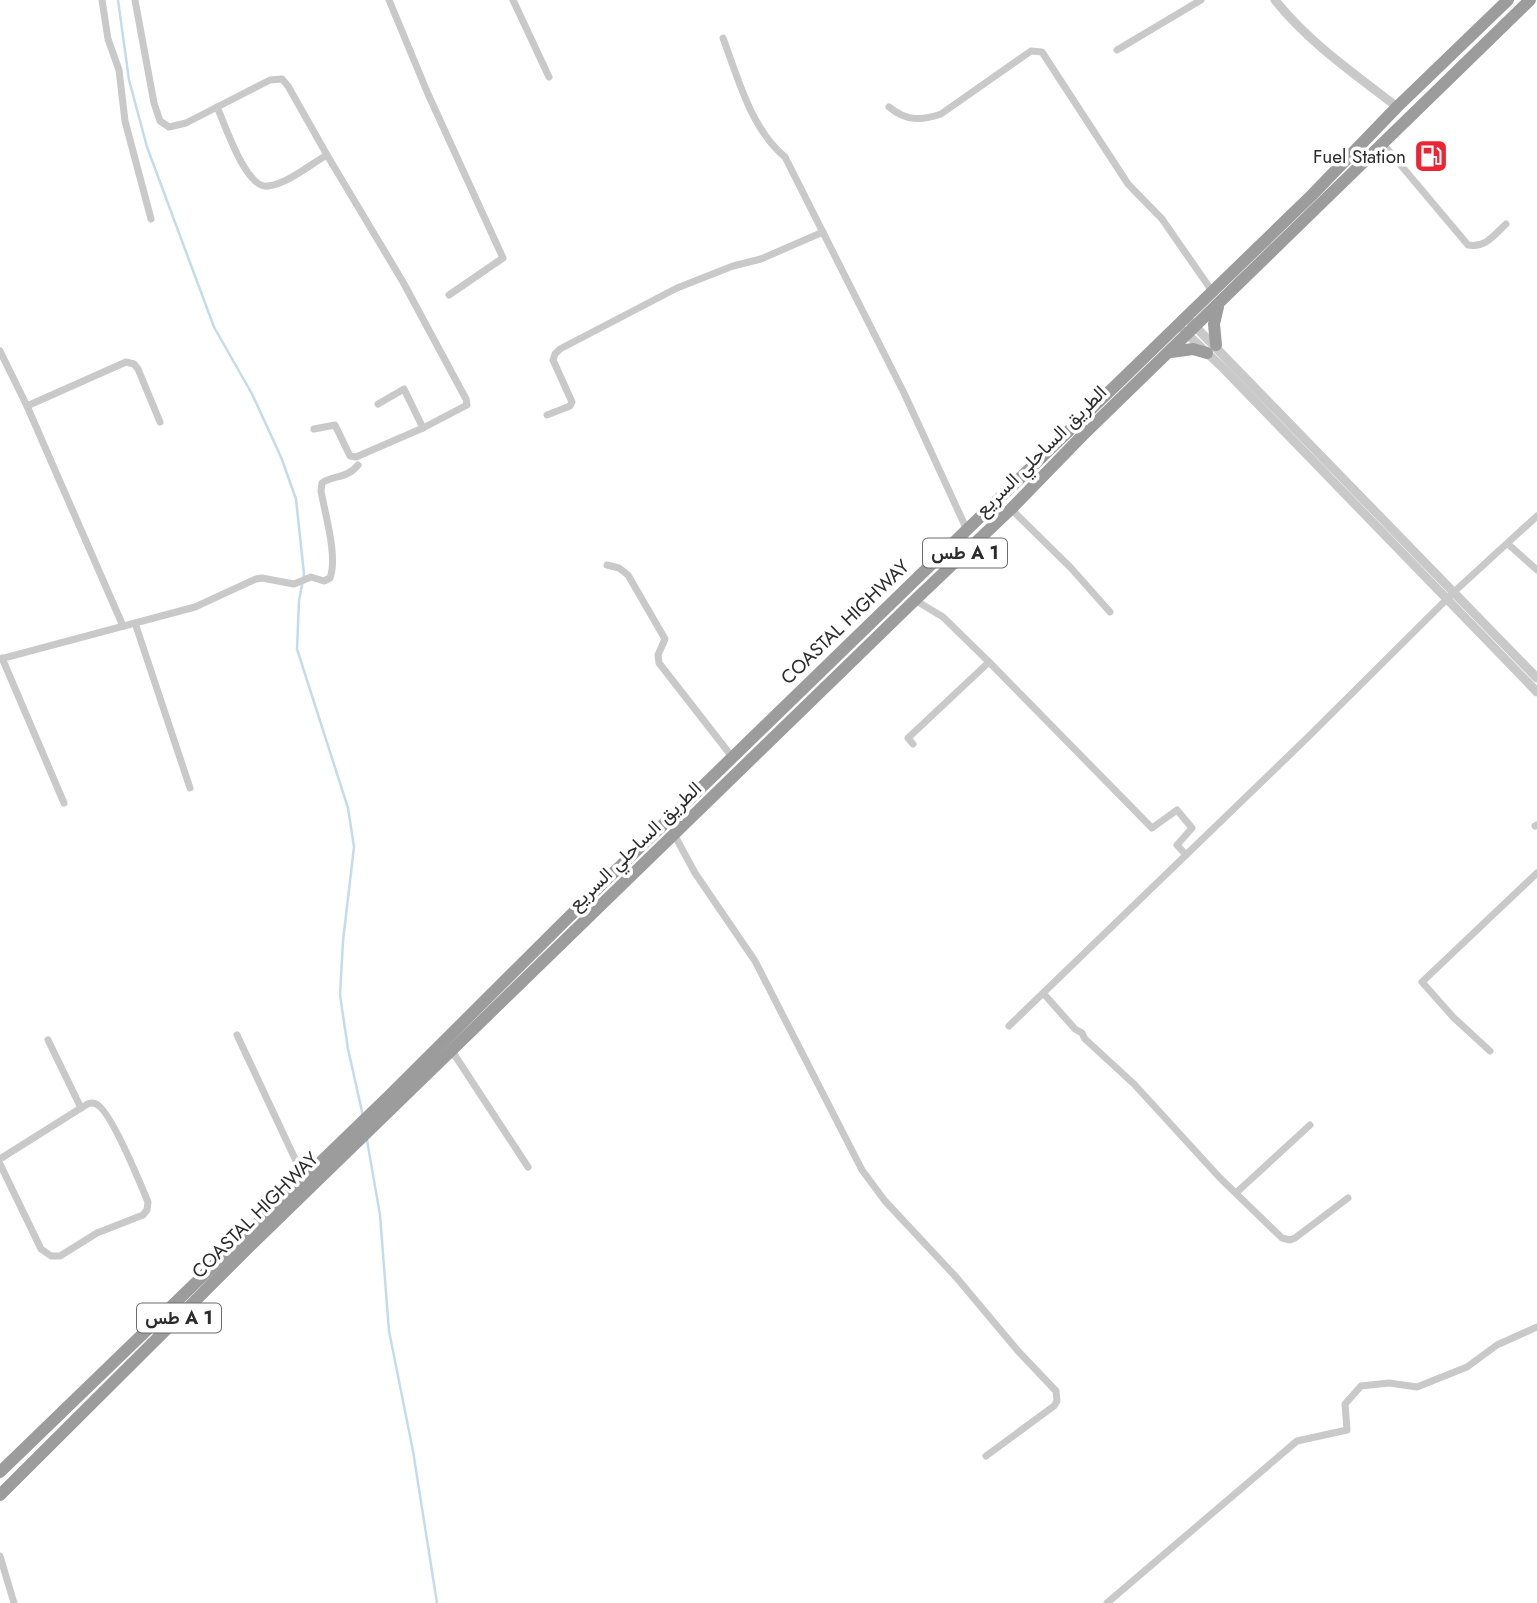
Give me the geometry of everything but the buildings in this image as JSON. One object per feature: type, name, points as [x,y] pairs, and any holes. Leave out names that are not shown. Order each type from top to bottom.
[{"type":"highway","name":"COASTAL HIGHWAY","points":[[393,1099],[733,758],[1508,0]]},
{"type":"highway","name":"الطريق الساحلي السريع","points":[[393,1099],[452,1051],[1011,509],[1081,437],[1530,0]]},
{"type":"highway","points":[[1171,352],[1212,349],[1219,304]]},
{"type":"highway","points":[[355,1136],[393,1099]]},
{"type":"highway","name":"COASTAL HIGHWAY","points":[[0,1472],[304,1178],[355,1136]]},
{"type":"highway","name":"COASTAL HIGHWAY","points":[[0,1495],[355,1136]]},
{"type":"street","points":[[102,0],[108,39],[119,70],[125,121],[151,219]]},
{"type":"street","points":[[135,0],[154,103],[160,121],[169,127],[186,123],[270,80],[282,79],[403,282],[466,399],[467,405],[423,428],[356,457],[350,456],[335,425],[314,429]]},
{"type":"street","points":[[389,0],[428,94],[503,258],[449,295]]},
{"type":"street","points":[[513,0],[549,77]]},
{"type":"street","points":[[1116,50],[1200,0]]},
{"type":"street","points":[[1275,0],[1288,17],[1318,44],[1397,107]]},
{"type":"street","points":[[723,38],[744,94],[775,149],[785,157],[904,393],[967,530]]},
{"type":"street","points":[[890,107],[902,117],[909,118],[926,119],[941,114],[1031,51],[1042,52],[1128,184],[1162,219],[1212,291]]},
{"type":"street","points":[[217,107],[246,172],[261,186],[278,183],[327,155]]},
{"type":"street","points":[[1383,144],[1468,245],[1486,243],[1506,224]]},
{"type":"street","points":[[547,415],[570,406],[572,402],[553,360],[560,349],[677,288],[733,266],[761,259],[823,232]]},
{"type":"street","points":[[1182,321],[1455,591],[1537,692]]},
{"type":"street","points":[[1,355],[3,367],[27,406],[123,626]]},
{"type":"street","points":[[27,406],[126,362],[134,364],[138,369],[160,422]]},
{"type":"street","points":[[378,404],[404,389],[423,428]]},
{"type":"street","points":[[1270,409],[1446,600],[1520,668],[1537,678]]},
{"type":"street","points":[[64,803],[1,659],[195,607],[256,579],[294,584],[311,578],[330,578],[332,557],[322,483],[341,477],[358,466]]},
{"type":"street","points":[[1011,509],[1110,611]]},
{"type":"street","points":[[1009,1026],[1455,591],[1537,516]]},
{"type":"street","points":[[1392,544],[1400,535]]},
{"type":"street","points":[[1508,544],[1537,570]]},
{"type":"street","points":[[607,565],[619,568],[628,575],[665,639],[658,654],[659,663],[733,758]]},
{"type":"street","points":[[915,600],[943,617],[1152,828],[1177,810],[1192,828],[1177,845],[1186,855]]},
{"type":"street","points":[[135,623],[190,788]]},
{"type":"street","points":[[913,744],[908,738],[989,662]]},
{"type":"street","points":[[675,835],[695,873],[755,961],[862,1171],[885,1201],[1056,1391],[1057,1401],[1054,1406],[986,1456]]},
{"type":"street","points":[[1490,1051],[1454,1018],[1422,982],[1537,873]]},
{"type":"street","points":[[1044,994],[1074,1029],[1082,1033],[1085,1039],[1135,1084],[1220,1178],[1279,1236],[1290,1240],[1305,1232],[1349,1198]]},
{"type":"street","points":[[237,1035],[304,1178]]},
{"type":"street","points":[[48,1040],[80,1108]]},
{"type":"street","points":[[452,1051],[528,1167]]},
{"type":"street","points":[[90,1103],[96,1104],[102,1107],[112,1124],[148,1202],[147,1210],[97,1233],[65,1254],[51,1256],[41,1249],[0,1162],[80,1108],[90,1103]]},
{"type":"street","points":[[1237,1192],[1310,1125]]},
{"type":"street","points":[[1107,1603],[1297,1441],[1347,1430],[1345,1404],[1361,1386],[1389,1383],[1417,1387],[1466,1367],[1496,1346],[1537,1327]]},
{"type":"street","points":[[0,1556],[13,1603]]},
{"type":"waterway","points":[[118,0],[129,80],[147,147],[214,327],[252,394],[281,457],[296,499],[304,574],[299,601],[297,649],[348,808],[354,847],[340,995],[348,1049],[363,1116]]},
{"type":"waterway","points":[[367,1140],[380,1215],[389,1331],[413,1451],[437,1603]]},
{"type":"place","name":"Fuel Station","points":[[1431,156]]}]
